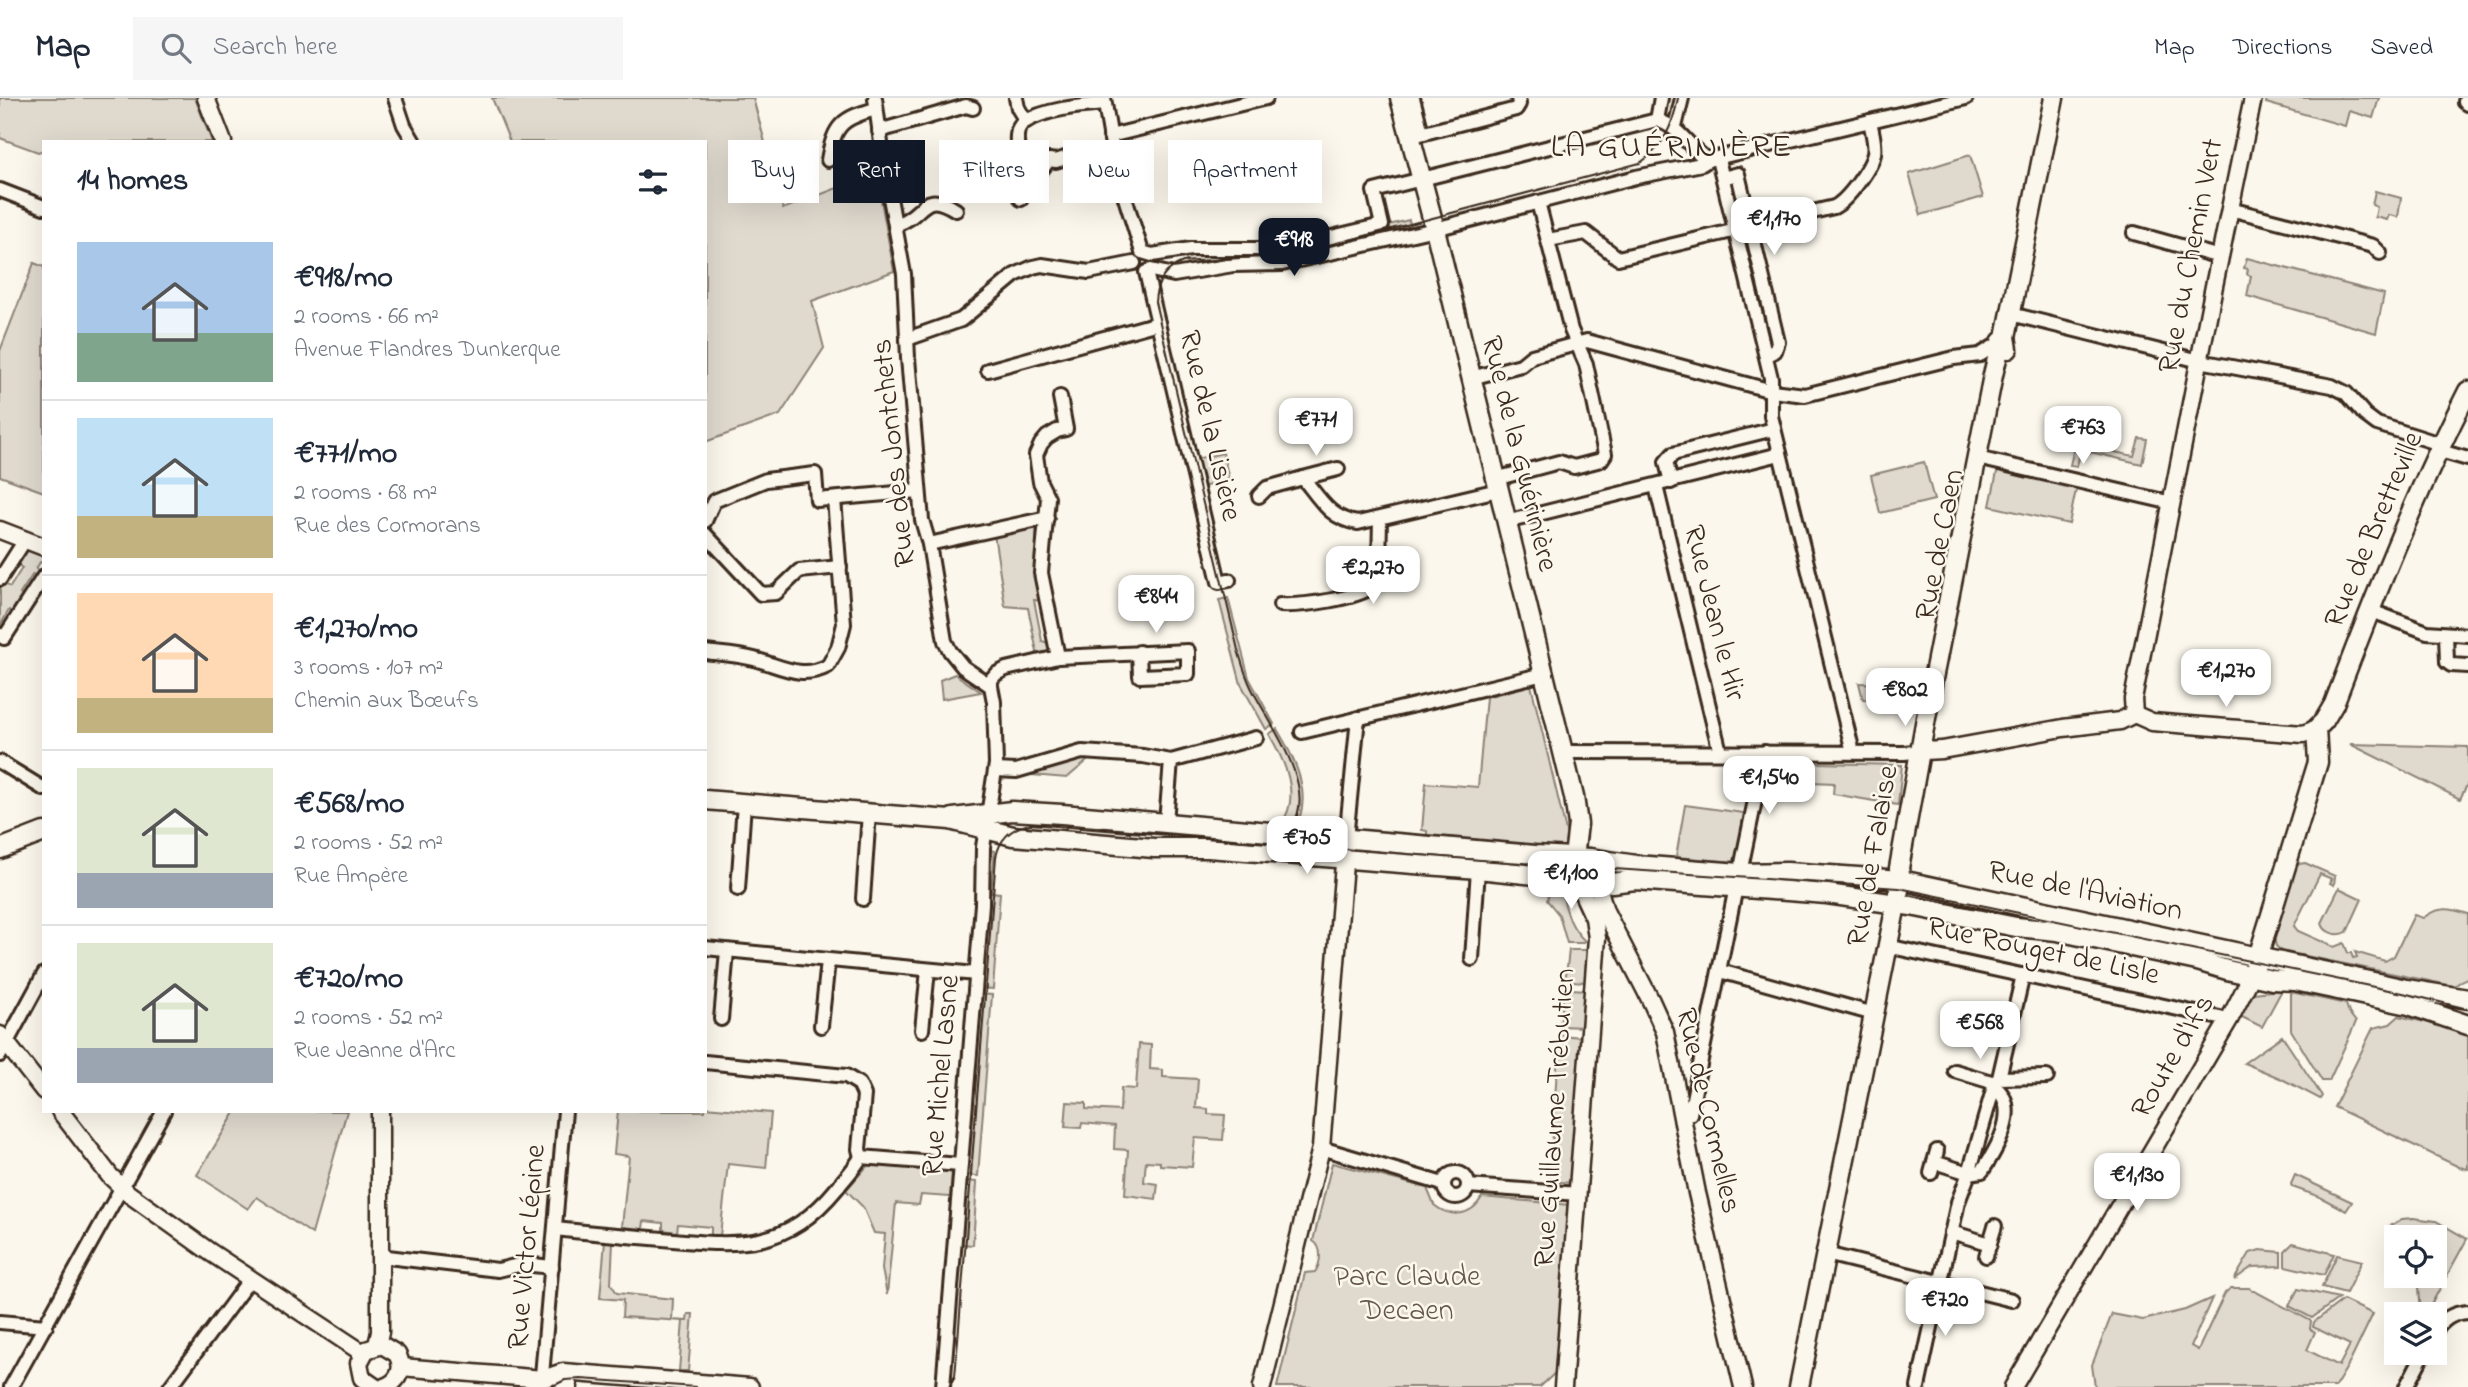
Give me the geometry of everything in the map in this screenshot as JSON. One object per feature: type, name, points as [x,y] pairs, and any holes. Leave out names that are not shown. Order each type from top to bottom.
[{"type":"main road","name":"Rue de la Guérinière","points":[[1400,98],[1416,135],[1421,180],[1574,797],[1582,857]]},
{"type":"main road","name":"Rue de Falaise","points":[[1925,751],[1993,369],[2008,353],[2004,340],[2054,98]]},
{"type":"main road","name":"Rue de Caen","points":[[1901,880],[1908,870],[1925,751],[1986,460],[1993,369]]},
{"type":"main road","name":"Rue de Bretteville","points":[[2316,729],[2325,721],[2334,704],[2369,610],[2440,447],[2468,391]]},
{"type":"main road","name":"Route d'Ifs","points":[[2252,975],[2318,762],[2316,729]]},
{"type":"main road","points":[[707,800],[986,822],[1018,811],[1166,822],[1582,857],[1738,880]]},
{"type":"main road","points":[[986,822],[1013,836],[1478,869],[1535,874],[1562,880],[1612,883],[1634,880],[1738,880]]},
{"type":"main road","points":[[0,849],[42,833]]},
{"type":"main road","name":"Rue de l'Aviation","points":[[1738,880],[1787,872],[1901,880],[2406,989],[2468,999]]},
{"type":"main road","name":"Rue de l'Aviation","points":[[1738,880],[1896,904],[2016,927],[2057,931],[2252,975],[2295,981],[2409,1005],[2468,1025]]},
{"type":"main road","name":"Rue de Falaise","points":[[1799,1387],[1901,880]]},
{"type":"street","points":[[206,98],[222,140]]},
{"type":"street","points":[[395,98],[404,125],[413,140]]},
{"type":"street","points":[[1016,98],[1017,108],[1026,121]]},
{"type":"street","points":[[1110,136],[1266,98]]},
{"type":"street","points":[[1413,98],[1416,135],[1517,104]]},
{"type":"street","points":[[1657,120],[1661,98]]},
{"type":"street","points":[[1675,127],[1682,98]]},
{"type":"street","points":[[1015,140],[1017,130],[1026,121],[1063,108],[1104,101],[1116,169],[1143,257],[1138,270],[1174,275],[1233,265],[1282,264],[1966,98]]},
{"type":"street","name":"Rue du Chemin Vert","points":[[2134,714],[2133,699],[2253,98]]},
{"type":"street","points":[[2466,98],[2465,102],[2468,104]]},
{"type":"street","name":"Rue des Jontchets","points":[[828,160],[834,135],[845,120],[876,104],[904,274],[922,520],[929,544],[945,641],[963,667],[988,683]]},
{"type":"street","points":[[879,131],[966,106],[973,108]]},
{"type":"street","points":[[907,339],[961,320],[1015,275],[1033,267],[1042,265],[1090,272],[1143,257],[1191,249],[1281,249],[1382,225],[1374,191],[1657,120],[1675,127],[1694,149],[1713,159],[1723,178],[1766,355],[1774,429],[1853,752]]},
{"type":"street","points":[[1548,240],[1586,233],[1618,258],[1840,204],[1874,154],[1870,121]]},
{"type":"street","points":[[1681,167],[1689,161],[1694,149]]},
{"type":"street","points":[[1723,178],[1738,174],[1778,342],[1774,351],[1766,355]]},
{"type":"street","points":[[0,190],[42,206]]},
{"type":"street","points":[[895,225],[909,220],[926,202],[932,200],[945,203],[956,210]]},
{"type":"street","points":[[1303,478],[1332,514],[1343,521],[1358,523],[1497,484],[1559,462],[1574,467],[1604,457],[1586,363],[1576,344],[1538,202]]},
{"type":"street","points":[[2230,209],[2373,246],[2381,253]]},
{"type":"street","points":[[2134,233],[2220,257]]},
{"type":"street","name":"Rue de la Lisière","points":[[1149,271],[1158,323],[1219,582],[1229,580]]},
{"type":"street","points":[[2011,314],[2200,361],[2339,389],[2377,424],[2434,442],[2447,453],[2468,459]]},
{"type":"street","points":[[988,370],[1158,323]]},
{"type":"street","points":[[1471,378],[1521,365],[1532,356],[1587,341],[1772,391],[1805,395],[1954,358],[1993,369],[2004,340]]},
{"type":"street","points":[[1058,657],[1041,573],[1048,498],[1040,482],[1036,455],[1047,437],[1066,429],[1060,397]]},
{"type":"street","points":[[1671,482],[1666,462],[1673,454],[1774,429]]},
{"type":"street","points":[[1506,522],[1780,454]]},
{"type":"street","points":[[1986,460],[2172,503]]},
{"type":"street","points":[[1259,496],[1267,488],[1338,469]]},
{"type":"street","points":[[707,517],[714,501],[766,480],[815,474],[817,500],[919,491]]},
{"type":"street","name":"Rue Jean le Hir","points":[[1656,486],[1720,752]]},
{"type":"street","points":[[707,652],[753,659],[794,672],[807,673],[828,666],[838,648],[844,624],[834,499]]},
{"type":"street","points":[[929,544],[1047,518]]},
{"type":"street","points":[[1280,605],[1302,606],[1361,592],[1373,586],[1379,565],[1380,519]]},
{"type":"street","points":[[0,530],[42,546]]},
{"type":"street","points":[[707,536],[761,594],[776,593],[799,571],[840,567]]},
{"type":"street","points":[[0,579],[25,540]]},
{"type":"street","points":[[1,639],[42,579]]},
{"type":"street","points":[[2369,610],[2416,629],[2468,635]]},
{"type":"street","points":[[2446,634],[2447,662],[2451,665],[2468,666]]},
{"type":"street","points":[[1139,652],[1058,657],[998,673],[988,683],[994,695],[996,771],[1016,771],[1082,752],[1143,756],[1171,761],[1256,738]]},
{"type":"street","points":[[1303,732],[1544,674]]},
{"type":"street","points":[[1563,752],[1942,750],[2063,728],[2120,721],[2134,714],[2152,722],[2260,731],[2304,734],[2316,729]]},
{"type":"street","points":[[1262,1387],[1321,1148],[1358,718]]},
{"type":"street","points":[[1682,1117],[1690,1114],[1765,752]]},
{"type":"street","points":[[1166,822],[1171,761]]},
{"type":"street","points":[[0,762],[42,788]]},
{"type":"street","name":"Rue Michel Lasne","points":[[943,1387],[986,822],[996,771]]},
{"type":"street","points":[[738,889],[744,803]]},
{"type":"street","points":[[863,899],[869,813]]},
{"type":"street","name":"Rue Guillaume Trébutien","points":[[1563,1387],[1597,938],[1594,918],[1576,879],[1582,857]]},
{"type":"street","name":"Rue de Cormelles","points":[[1582,857],[1595,880],[1605,911],[1665,1032],[1697,1193],[1743,1387]]},
{"type":"street","points":[[1472,959],[1478,869]]},
{"type":"street","points":[[1597,938],[1604,927],[1616,932]]},
{"type":"street","name":"Rue Rouget de Lisle","points":[[1887,946],[2229,1020]]},
{"type":"street","points":[[707,948],[976,974]]},
{"type":"street","points":[[721,1019],[727,951]]},
{"type":"street","points":[[821,1026],[828,961]]},
{"type":"street","points":[[922,1030],[928,970]]},
{"type":"street","points":[[1720,971],[1874,1014]]},
{"type":"street","points":[[1918,1387],[1958,1202],[1996,1083],[2023,975]]},
{"type":"street","name":"Route d'Ifs","points":[[2013,1387],[2229,1020],[2252,975]]},
{"type":"street","points":[[42,977],[2,1044],[42,1089]]},
{"type":"street","points":[[707,1062],[846,1076],[853,1079],[859,1084],[864,1095],[859,1149],[861,1157]]},
{"type":"street","points":[[1955,1072],[1996,1083],[2047,1077]]},
{"type":"street","points":[[1934,1162],[1969,1173],[1982,1171],[1994,1152],[2003,1128],[2007,1103],[1996,1083]]},
{"type":"street","points":[[62,1113],[122,1188],[250,1279],[370,1349],[393,1350],[400,1359],[401,1367],[396,1381],[374,1387],[362,1378],[358,1368],[370,1349],[380,1332],[380,1113]]},
{"type":"street","points":[[11,1387],[163,1113]]},
{"type":"street","name":"Rue Victor Lépine","points":[[542,1383],[565,1113]]},
{"type":"street","points":[[1321,1148],[1443,1184],[1445,1191],[1454,1197],[1465,1194],[1468,1186],[1579,1194]]},
{"type":"street","points":[[861,1157],[960,1165]]},
{"type":"street","points":[[555,1229],[726,1245],[763,1240],[809,1217],[828,1199],[861,1157]]},
{"type":"street","points":[[1951,1232],[1988,1250],[1995,1226]]},
{"type":"street","points":[[1826,1254],[2012,1300]]},
{"type":"street","points":[[379,1256],[499,1269],[523,1264],[552,1267]]},
{"type":"street","points":[[170,1387],[250,1279]]},
{"type":"street","points":[[2447,1318],[2468,1312]]},
{"type":"street","points":[[0,1322],[46,1326]]},
{"type":"street","points":[[2406,1387],[2418,1365]]},
{"type":"street","points":[[401,1367],[569,1387]]},
{"type":"street","points":[[542,1383],[563,1373],[750,1387]]},
{"type":"green space","points":[[0,98],[195,98],[211,140],[42,140],[42,151],[38,152],[0,138]]},
{"type":"green space","points":[[492,98],[753,98],[764,140],[728,140],[728,203],[781,203],[783,209],[798,203],[819,203],[819,195],[833,190],[833,203],[882,203],[894,271],[812,301],[824,348],[780,415],[707,441],[707,140],[509,140]]},
{"type":"green space","points":[[2267,98],[2379,98],[2373,118],[2349,111],[2345,126],[2266,103]]},
{"type":"green space","points":[[1970,155],[1983,197],[1921,215],[1909,174]]},
{"type":"green space","points":[[2375,191],[2401,198],[2398,217],[2389,215],[2387,220],[2375,217],[2377,207],[2372,205]]},
{"type":"green space","points":[[1409,220],[1412,231],[1288,258],[1187,268],[1185,253],[1308,245]]},
{"type":"green space","points":[[2247,258],[2384,294],[2376,333],[2247,296],[2251,276],[2247,274],[2248,269],[2244,268]]},
{"type":"green space","points":[[34,263],[42,266],[42,491],[0,476],[0,351]]},
{"type":"green space","points":[[2139,438],[2147,439],[2142,464],[2081,450],[2077,466],[2070,465],[2075,444],[2134,456]]},
{"type":"green space","points":[[1223,453],[1229,480],[1202,487],[1195,459]]},
{"type":"green space","points":[[1924,462],[1934,500],[1880,513],[1871,475]]},
{"type":"green space","points":[[1998,467],[2077,485],[2069,524],[1990,506]]},
{"type":"green space","points":[[1036,523],[1037,574],[1042,601],[1034,600],[1042,641],[1051,644],[1047,654],[1033,657],[1037,652],[1028,608],[1005,606],[994,534]]},
{"type":"green space","points":[[24,547],[42,554],[42,563],[40,562],[36,569],[41,572],[39,577],[33,574],[20,594],[26,598],[16,614],[9,610],[0,626],[0,585],[2,582],[10,587],[22,568],[15,562]]},
{"type":"green space","points":[[1228,598],[1249,678],[1274,724],[1266,729],[1241,684],[1219,600]]},
{"type":"green space","points":[[955,674],[981,692],[942,699],[940,680]]},
{"type":"green space","points":[[1859,683],[1909,685],[1906,700],[1863,699]]},
{"type":"green space","points":[[1531,685],[1569,844],[1565,850],[1427,838],[1427,831],[1422,830],[1426,783],[1478,787],[1486,697]]},
{"type":"green space","points":[[1277,729],[1300,777],[1303,803],[1295,827],[1281,824],[1290,802],[1290,790],[1285,767],[1269,734]]},
{"type":"green space","points":[[2350,744],[2468,747],[2468,783],[2460,799]]},
{"type":"green space","points":[[1093,756],[1067,778],[1019,774]]},
{"type":"green space","points":[[1771,762],[1902,765],[1898,805],[1833,794],[1834,783],[1767,780]]},
{"type":"green space","points":[[1685,805],[1744,813],[1736,862],[1676,857]]},
{"type":"green space","points":[[989,850],[995,851],[991,892],[1000,893],[993,989],[979,988]]},
{"type":"green space","points":[[2305,863],[2335,876],[2334,885],[2330,883],[2332,879],[2320,874],[2294,926],[2298,931],[2334,947],[2344,943],[2353,958],[2357,957],[2355,952],[2385,961],[2394,956],[2414,915],[2423,918],[2434,911],[2445,909],[2462,912],[2468,914],[2468,977],[2454,986],[2281,951],[2274,938],[2295,869],[2299,864]]},
{"type":"green space","points":[[1552,887],[1562,894],[1570,919],[1584,943],[1567,943],[1559,915],[1547,900]]},
{"type":"green space","points":[[2339,888],[2362,899],[2347,932],[2340,934],[2328,932],[2322,923]]},
{"type":"green space","points":[[1569,950],[1589,950],[1586,982],[1572,981],[1571,989],[1586,990],[1583,1027],[1560,1026]]},
{"type":"green space","points":[[2282,990],[2262,1027],[2240,1016],[2253,993]]},
{"type":"green space","points":[[2291,992],[2346,1004],[2356,1022],[2329,1081],[2322,1081],[2291,1030]]},
{"type":"green space","points":[[978,994],[992,995],[978,1176],[964,1175]]},
{"type":"green space","points":[[2399,1016],[2468,1032],[2468,1169],[2334,1107],[2373,1028],[2390,1024]]},
{"type":"green space","points":[[1559,1035],[1582,1037],[1571,1183],[1550,1181]]},
{"type":"green space","points":[[2282,1036],[2322,1096],[2320,1099],[2244,1063]]},
{"type":"green space","points":[[1139,1044],[1151,1045],[1150,1069],[1163,1070],[1163,1077],[1198,1079],[1196,1108],[1208,1109],[1208,1114],[1225,1115],[1223,1140],[1195,1138],[1192,1167],[1160,1165],[1160,1162],[1146,1161],[1144,1182],[1158,1184],[1156,1199],[1125,1195],[1128,1150],[1114,1149],[1115,1126],[1082,1123],[1081,1128],[1065,1127],[1067,1102],[1086,1103],[1086,1109],[1120,1111],[1121,1088],[1136,1089]]},
{"type":"green space","points":[[707,1107],[771,1113],[766,1168],[728,1164],[720,1236],[711,1235],[711,1227],[678,1224],[677,1232],[663,1230],[663,1223],[644,1221],[643,1229],[622,1227],[629,1156],[614,1154],[618,1113],[707,1113]]},
{"type":"green space","points":[[235,1113],[346,1113],[312,1234],[257,1197],[248,1209],[197,1175]]},
{"type":"green space","name":"Parc Claude Decaen","points":[[1332,1163],[1427,1188],[1434,1205],[1447,1212],[1466,1212],[1482,1197],[1570,1205],[1556,1372],[1540,1387],[1277,1387],[1305,1273],[1315,1272],[1319,1264],[1320,1251],[1313,1241]]},
{"type":"green space","points":[[869,1164],[952,1171],[950,1197],[921,1195],[919,1205],[896,1203],[887,1295],[882,1269],[885,1234],[874,1233],[863,1207],[846,1190]]},
{"type":"green space","points":[[2295,1175],[2352,1202],[2346,1211],[2320,1197],[2292,1187]]},
{"type":"green space","points":[[964,1181],[977,1182],[973,1245],[961,1244],[959,1237]]},
{"type":"green space","points":[[2402,1219],[2436,1221],[2443,1225],[2392,1225]]},
{"type":"green space","points":[[2447,1227],[2467,1239],[2447,1276]]},
{"type":"green space","points":[[605,1241],[613,1242],[611,1284],[617,1293],[673,1299],[672,1320],[687,1321],[688,1314],[693,1314],[688,1371],[679,1371],[683,1321],[622,1317],[623,1300],[600,1298]]},
{"type":"green space","points":[[2293,1243],[2334,1254],[2324,1275],[2285,1266],[2285,1251]]},
{"type":"green space","points":[[2260,1250],[2281,1252],[2281,1266],[2252,1267],[2234,1280],[2250,1253]]},
{"type":"green space","points":[[2337,1255],[2362,1261],[2346,1293],[2322,1287]]},
{"type":"green space","points":[[2231,1288],[2249,1288],[2311,1321],[2310,1329],[2315,1332],[2307,1350],[2339,1366],[2350,1345],[2313,1327],[2314,1322],[2343,1300],[2373,1314],[2335,1387],[2095,1387],[2092,1365],[2112,1314],[2143,1320],[2185,1310],[2212,1298],[2191,1346],[2198,1350],[2225,1293]]},
{"type":"green space","points":[[2419,1288],[2440,1288],[2433,1302],[2420,1302]]},
{"type":"green space","points":[[2298,1289],[2339,1298],[2312,1318],[2289,1306]]},
{"type":"tram line","points":[[1271,843],[1290,829],[1299,811],[1299,790],[1284,746],[1249,682],[1238,650],[1155,302],[1160,283],[1166,273],[1183,262],[1297,254],[1640,163],[1655,150],[1666,135],[1678,98]]},
{"type":"tram line","points":[[949,1387],[955,1376],[956,1365],[996,857],[1004,839],[1013,831],[1031,824],[1493,861],[1899,888],[2403,993],[2468,1009]]},
{"type":"tram line","points":[[551,1387],[565,1380],[581,1379],[696,1387]]},
{"type":"district","name":"LA GUÉRINIÈRE","points":[[1672,148]]}]
